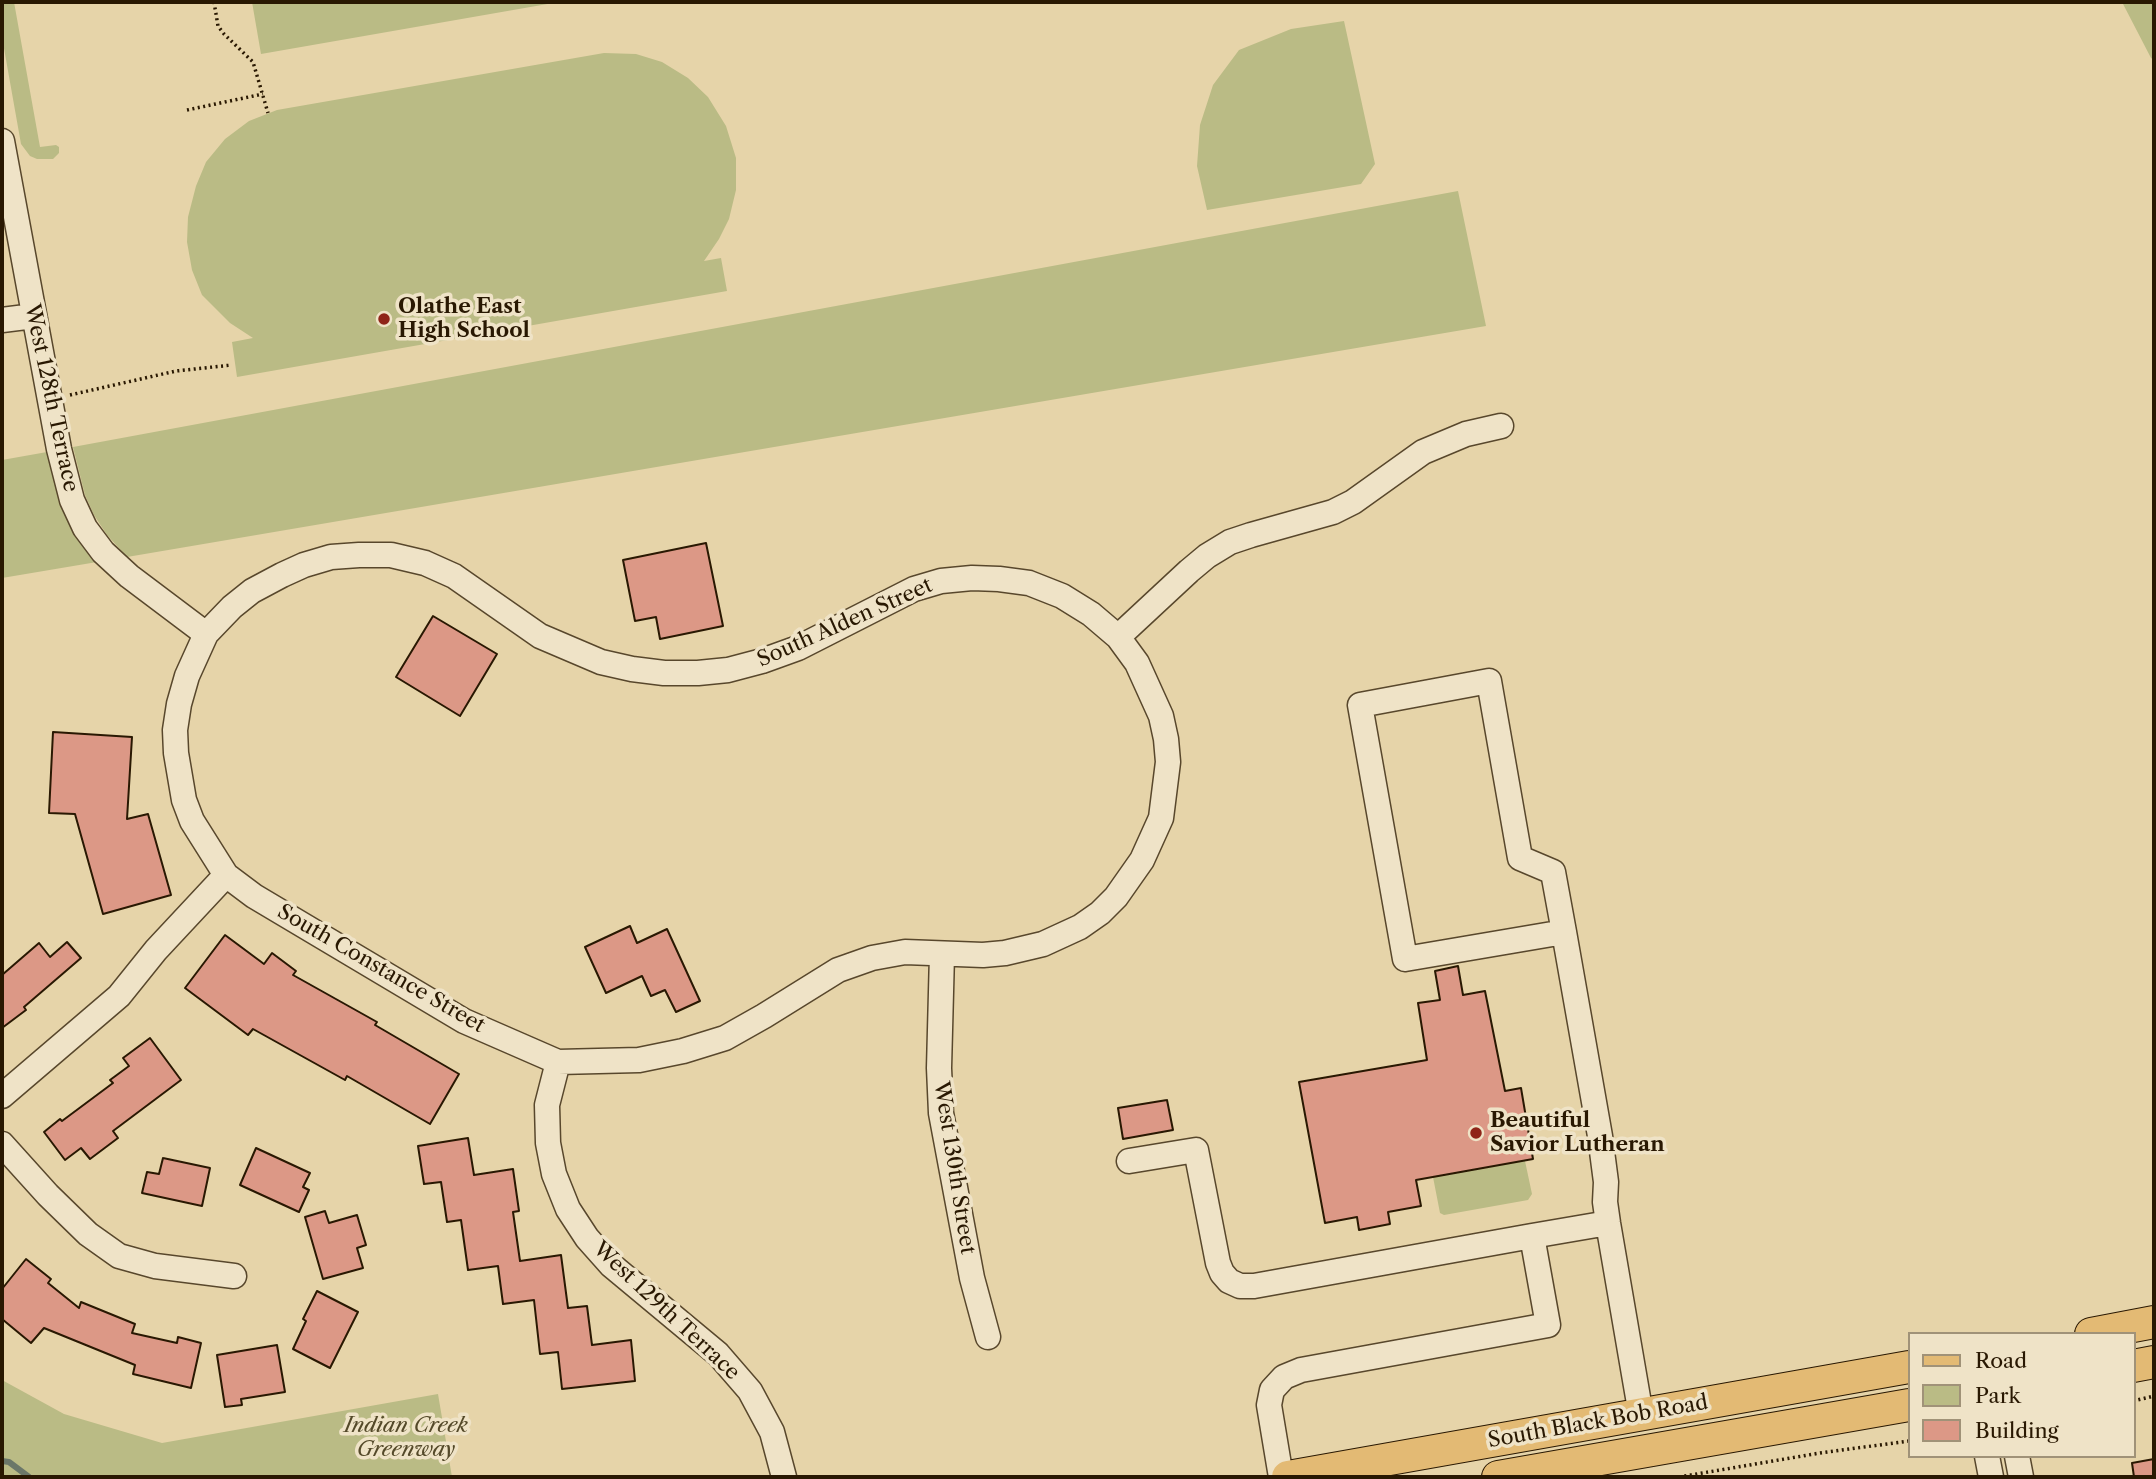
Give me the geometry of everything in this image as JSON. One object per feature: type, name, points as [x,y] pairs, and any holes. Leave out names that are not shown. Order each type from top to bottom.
[{"type":"main road","points":[[2102,1332],[2154,1322]]},
{"type":"main road","points":[[2135,1366],[2154,1362]]},
{"type":"main road","name":"South Black Bob Road","points":[[1287,1477],[1908,1367]]},
{"type":"main road","name":"South Black Bob Road","points":[[1498,1477],[1908,1405]]},
{"type":"street","name":"West 128th Terrace","points":[[2,141],[59,449],[72,500],[85,528],[103,552],[129,576],[206,634]]},
{"type":"street","points":[[2,320],[34,316]]},
{"type":"street","points":[[1118,637],[1189,571],[1230,542],[1333,512],[1353,502],[1423,452],[1466,434],[1501,426]]},
{"type":"street","name":"South Alden Street","points":[[206,634],[252,591],[304,565],[331,557],[390,555],[425,563],[454,576],[540,636],[601,662],[664,673],[728,670],[762,661],[798,648],[914,589],[941,581],[972,578],[1029,583],[1091,614],[1118,637]]},
{"type":"street","points":[[2,1096],[119,996],[156,950],[226,875],[192,821],[184,800],[176,753],[175,730],[179,704],[187,676],[206,634]]},
{"type":"street","name":"South Constance Street","points":[[226,875],[254,896],[464,1021],[558,1062],[639,1060],[683,1051],[725,1038],[838,971],[872,958],[905,952],[1005,953],[1060,937],[1100,913],[1129,881],[1161,818],[1168,762],[1167,739],[1153,695],[1137,663],[1118,637]]},
{"type":"street","points":[[1564,932],[1405,959],[1360,705],[1489,681],[1520,858],[1553,872],[1564,932],[1600,1136],[1608,1223],[1641,1415]]},
{"type":"street","name":"West 130th Street","points":[[942,954],[939,1068],[941,1113],[972,1278],[988,1337]]},
{"type":"street","name":"West 129th Terrace","points":[[558,1062],[547,1105],[548,1143],[554,1174],[568,1209],[587,1238],[611,1265],[718,1353],[750,1391],[772,1432],[784,1477]]},
{"type":"street","points":[[2,1144],[88,1234],[119,1255],[155,1266],[234,1276]]},
{"type":"street","points":[[1129,1161],[1196,1150],[1217,1263],[1229,1281],[1240,1286],[1254,1286],[1608,1223]]},
{"type":"street","points":[[1281,1477],[1269,1405],[1272,1390],[1284,1377],[1301,1370],[1548,1325],[1532,1236]]},
{"type":"street","points":[[1987,1458],[1991,1477]]},
{"type":"street","points":[[2017,1458],[2021,1477]]},
{"type":"path","points":[[214,2],[218,26],[253,62],[268,113]]},
{"type":"path","points":[[187,110],[263,94]]},
{"type":"path","points":[[64,396],[176,371],[232,365]]},
{"type":"path","points":[[2135,1401],[2154,1396]]},
{"type":"path","points":[[1679,1477],[1908,1441]]},
{"type":"green space","points":[[2,2],[14,2],[40,147],[59,147],[59,153],[53,159],[30,156],[21,144],[2,37]]},
{"type":"green space","points":[[252,2],[559,2],[261,54]]},
{"type":"green space","points":[[2122,2],[2154,2],[2154,60],[2151,58]]},
{"type":"green space","points":[[1344,21],[1375,164],[1361,184],[1207,210],[1197,166],[1200,125],[1213,85],[1239,50],[1291,29]]},
{"type":"green space","points":[[604,53],[636,54],[662,62],[688,78],[708,97],[726,126],[736,158],[736,190],[729,219],[704,261],[721,258],[727,291],[237,377],[232,342],[253,338],[230,323],[202,295],[192,270],[187,242],[188,217],[196,186],[206,162],[225,139],[249,121],[277,110]]},
{"type":"green space","points":[[1458,191],[1486,326],[127,557],[107,535],[94,515],[85,495],[73,447]]},
{"type":"green space","points":[[47,452],[60,504],[76,533],[97,562],[2,578],[2,460]]},
{"type":"green space","points":[[1525,1161],[1532,1194],[1528,1200],[1444,1215],[1440,1213],[1433,1177]]},
{"type":"green space","name":"Indian Creek Greenway","points":[[2,1380],[64,1414],[162,1443],[438,1394],[452,1477],[2,1477]]},
{"type":"building","points":[[706,543],[723,626],[660,639],[656,617],[635,621],[623,560]]},
{"type":"building","points":[[433,616],[497,654],[460,716],[396,677]]},
{"type":"building","points":[[53,732],[132,737],[127,819],[148,814],[171,895],[103,914],[75,814],[49,813]]},
{"type":"building","points":[[630,926],[637,943],[667,929],[700,1001],[676,1012],[665,990],[651,996],[642,976],[606,993],[585,947]]},
{"type":"building","points":[[225,935],[264,964],[272,953],[296,971],[293,975],[377,1022],[375,1025],[459,1074],[430,1124],[347,1076],[345,1080],[253,1029],[248,1035],[185,988]]},
{"type":"building","points":[[67,942],[81,958],[24,1007],[26,1010],[2,1028],[2,975],[39,943],[50,957]]},
{"type":"building","name":"Beautiful Savior Lutheran","points":[[1458,966],[1463,995],[1485,991],[1505,1091],[1521,1088],[1533,1159],[1416,1180],[1421,1206],[1388,1212],[1390,1224],[1359,1230],[1357,1217],[1325,1223],[1299,1082],[1427,1060],[1418,1003],[1440,1000],[1435,971]]},
{"type":"building","points":[[150,1038],[181,1080],[113,1131],[118,1138],[90,1159],[81,1148],[65,1160],[44,1132],[113,1083],[110,1080],[129,1066],[123,1058]]},
{"type":"building","points":[[1167,1100],[1173,1130],[1123,1139],[1118,1108]]},
{"type":"building","points":[[468,1138],[474,1175],[513,1169],[519,1211],[513,1212],[520,1261],[561,1255],[568,1308],[587,1306],[592,1345],[631,1340],[635,1381],[562,1389],[558,1352],[540,1354],[534,1300],[503,1304],[498,1266],[468,1270],[461,1220],[447,1222],[441,1182],[424,1184],[418,1146]]},
{"type":"building","points":[[256,1148],[310,1173],[303,1187],[309,1190],[299,1212],[240,1185]]},
{"type":"building","points":[[163,1158],[210,1168],[202,1206],[142,1193],[147,1172],[159,1174]]},
{"type":"building","points":[[325,1211],[329,1223],[357,1215],[366,1245],[357,1248],[363,1268],[323,1279],[305,1217]]},
{"type":"building","points":[[26,1259],[51,1279],[48,1283],[79,1308],[81,1302],[135,1324],[132,1333],[177,1343],[178,1337],[201,1343],[191,1388],[133,1374],[135,1365],[44,1328],[31,1343],[2,1319],[2,1289]]},
{"type":"building","points":[[317,1291],[358,1312],[330,1368],[293,1349],[306,1321],[303,1319]]},
{"type":"building","points":[[277,1345],[285,1392],[241,1399],[242,1405],[225,1407],[217,1355]]},
{"type":"building","points":[[2154,1459],[2154,1477],[2134,1477],[2132,1463]]},
{"type":"waterway","points":[[2,1461],[9,1462],[29,1477]]},
{"type":"place","name":"Olathe East High School","points":[[384,319]]},
{"type":"place","name":"Beautiful Savior Lutheran","points":[[1476,1133]]}]
